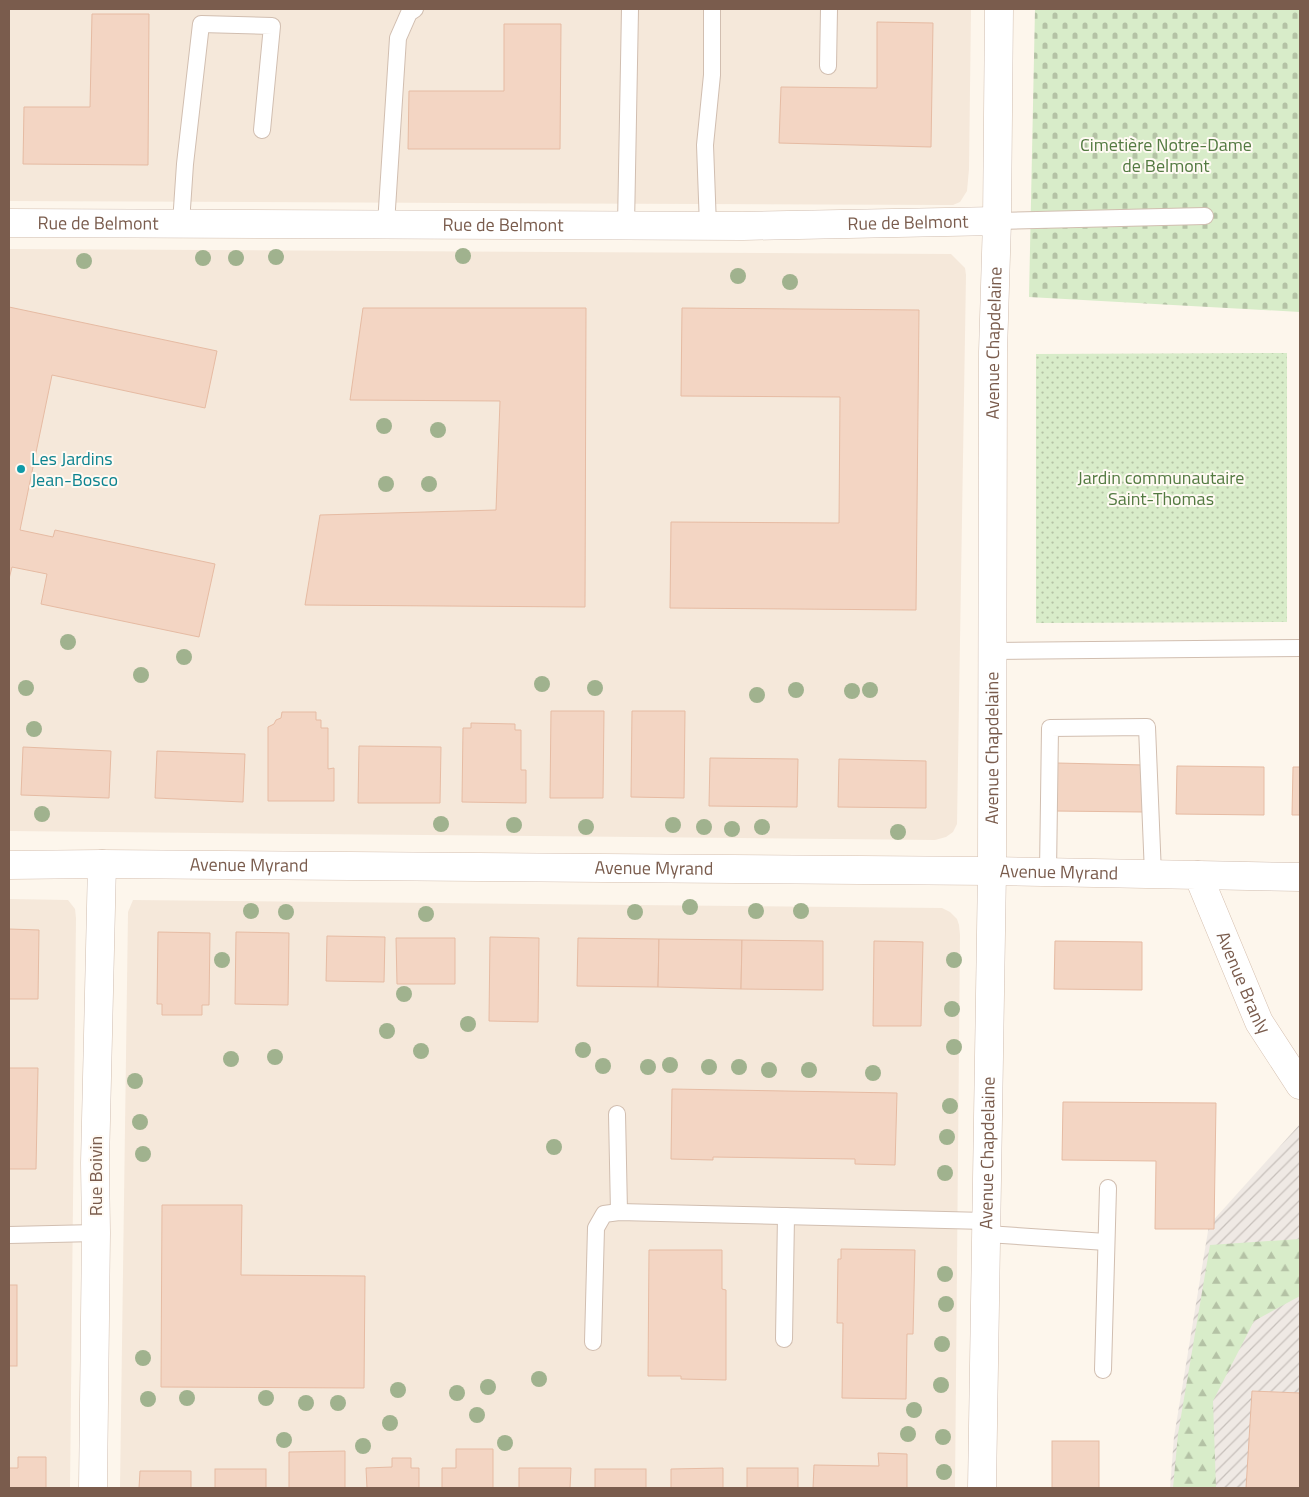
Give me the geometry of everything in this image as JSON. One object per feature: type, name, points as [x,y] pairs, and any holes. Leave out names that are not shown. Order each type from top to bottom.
[{"type":"street","name":"Avenue Chapdelaine","points":[[982,1488],[992,871],[993,352],[997,222],[999,9]]},
{"type":"street","name":"Rue de Belmont","points":[[9,223],[708,226],[997,222]]},
{"type":"street","name":"Avenue Myrand","points":[[9,865],[102,864],[992,871],[1300,877]]},
{"type":"street","name":"Rue Boivin","points":[[93,1488],[95,1163],[102,864]]},
{"type":"street","name":"Avenue Branly","points":[[1198,875],[1259,1022],[1300,1085]]},
{"type":"lane","points":[[386,224],[398,38],[409,12],[415,9]]},
{"type":"lane","points":[[626,225],[630,9]]},
{"type":"lane","points":[[708,226],[706,145],[712,75],[712,9]]},
{"type":"lane","points":[[828,66],[829,9]]},
{"type":"lane","points":[[181,224],[185,164],[201,24],[272,26],[262,130]]},
{"type":"lane","points":[[997,222],[1205,216]]},
{"type":"lane","points":[[992,651],[1300,648]]},
{"type":"lane","points":[[1048,872],[1050,728],[1147,727],[1153,874]]},
{"type":"lane","points":[[618,1114],[619,1212]]},
{"type":"lane","points":[[1103,1370],[1108,1188]]},
{"type":"lane","points":[[593,1342],[596,1228],[604,1214],[619,1212],[786,1216],[986,1228],[1106,1242]]},
{"type":"lane","points":[[784,1339],[786,1216]]},
{"type":"lane","points":[[9,1235],[96,1233]]},
{"type":"shaded area","points":[[9,9],[971,9],[969,169],[967,191],[960,202],[953,205],[9,201]]},
{"type":"shaded area","points":[[9,249],[951,254],[965,268],[966,275],[957,824],[953,832],[946,837],[935,840],[9,831]]},
{"type":"shaded area","points":[[9,899],[68,900],[75,909],[76,918],[70,1488],[9,1488]]},
{"type":"shaded area","points":[[133,900],[942,908],[950,912],[957,919],[960,935],[955,1488],[120,1488],[128,912]]},
{"type":"shaded area","points":[[1300,1124],[1300,1488],[1170,1488],[1174,1437],[1209,1225]]},
{"type":"green space","name":"Cimetière Notre-Dame de Belmont","points":[[1035,9],[1300,9],[1300,312],[1029,297]]},
{"type":"green space","name":"Jardin communautaire Saint-Thomas","points":[[1287,353],[1287,622],[1036,623],[1036,354]]},
{"type":"green space","points":[[1300,1239],[1300,1296],[1254,1321],[1213,1401],[1216,1488],[1173,1488],[1178,1434],[1210,1245]]},
{"type":"building","points":[[92,14],[149,14],[148,165],[23,164],[24,107],[90,107]]},
{"type":"building","points":[[877,22],[933,23],[931,147],[779,143],[781,87],[877,88]]},
{"type":"building","points":[[504,24],[561,24],[560,149],[408,149],[409,91],[504,91]]},
{"type":"building","name":"Les Jardins Jean-Bosco","points":[[9,307],[217,351],[205,408],[52,375],[20,530],[53,537],[55,530],[215,564],[199,637],[41,604],[47,574],[12,567],[9,579]]},
{"type":"building","points":[[363,308],[586,308],[585,607],[305,605],[320,515],[496,510],[500,401],[350,400]]},
{"type":"building","points":[[682,308],[919,310],[916,610],[670,608],[671,522],[839,523],[840,397],[681,396]]},
{"type":"building","points":[[551,711],[604,711],[603,798],[550,798]]},
{"type":"building","points":[[632,711],[685,711],[684,798],[631,797]]},
{"type":"building","points":[[282,712],[316,712],[316,720],[321,720],[321,728],[328,728],[328,769],[334,768],[334,801],[268,801],[268,727],[281,718]]},
{"type":"building","points":[[471,723],[515,724],[515,730],[521,730],[521,770],[526,770],[526,803],[462,802],[463,728],[471,728]]},
{"type":"building","points":[[359,746],[441,747],[440,803],[358,803]]},
{"type":"building","points":[[23,747],[111,751],[109,798],[21,795]]},
{"type":"building","points":[[157,751],[245,754],[243,802],[155,798]]},
{"type":"building","points":[[710,758],[798,759],[797,807],[709,806]]},
{"type":"building","points":[[839,759],[926,761],[926,808],[838,807]]},
{"type":"building","points":[[1057,763],[1144,765],[1143,812],[1055,811]]},
{"type":"building","points":[[1177,766],[1264,767],[1264,815],[1176,814]]},
{"type":"building","points":[[1293,767],[1300,767],[1300,815],[1292,815]]},
{"type":"building","points":[[9,929],[39,930],[38,999],[9,999]]},
{"type":"building","points":[[158,932],[210,933],[209,1005],[202,1005],[202,1015],[162,1015],[162,1004],[157,1004]]},
{"type":"building","points":[[236,932],[289,933],[288,1005],[235,1004]]},
{"type":"building","points":[[327,936],[385,937],[384,982],[326,981]]},
{"type":"building","points":[[490,937],[539,938],[538,1022],[489,1021]]},
{"type":"building","points":[[396,938],[455,938],[455,984],[397,984]]},
{"type":"building","points":[[578,938],[659,939],[658,987],[577,986]]},
{"type":"building","points":[[659,939],[742,940],[741,989],[658,987]]},
{"type":"building","points":[[742,940],[823,941],[823,990],[741,989]]},
{"type":"building","points":[[874,941],[923,942],[921,1026],[873,1026]]},
{"type":"building","points":[[1055,941],[1142,942],[1142,990],[1054,989]]},
{"type":"building","points":[[9,1068],[38,1068],[36,1169],[9,1169]]},
{"type":"building","points":[[672,1089],[897,1093],[895,1165],[855,1164],[855,1159],[713,1157],[713,1160],[671,1159]]},
{"type":"building","points":[[1063,1102],[1216,1103],[1214,1229],[1155,1229],[1156,1161],[1062,1160]]},
{"type":"building","points":[[162,1205],[242,1205],[241,1275],[365,1276],[364,1388],[161,1387]]},
{"type":"building","points":[[841,1249],[915,1250],[913,1334],[907,1334],[906,1399],[842,1398],[843,1323],[837,1323],[838,1259],[841,1259]]},
{"type":"building","points":[[649,1250],[722,1250],[722,1289],[726,1290],[726,1380],[681,1379],[681,1376],[648,1376]]},
{"type":"building","points":[[9,1285],[17,1285],[17,1366],[9,1366]]},
{"type":"building","points":[[1252,1391],[1300,1393],[1300,1488],[1246,1488]]},
{"type":"building","points":[[1052,1441],[1099,1441],[1099,1488],[1052,1488]]},
{"type":"building","points":[[456,1449],[493,1449],[493,1488],[442,1488],[442,1468],[456,1468]]},
{"type":"building","points":[[345,1451],[345,1488],[289,1488],[289,1452]]},
{"type":"building","points":[[878,1453],[907,1454],[907,1488],[813,1488],[814,1465],[879,1466]]},
{"type":"building","points":[[18,1457],[46,1457],[46,1488],[9,1488],[9,1468],[18,1468]]},
{"type":"building","points":[[392,1458],[411,1458],[411,1468],[419,1468],[419,1488],[367,1488],[366,1468],[392,1467]]},
{"type":"building","points":[[519,1468],[571,1468],[570,1488],[519,1488]]},
{"type":"building","points":[[723,1468],[723,1488],[671,1488],[671,1469]]},
{"type":"building","points":[[747,1468],[798,1468],[798,1488],[747,1488]]},
{"type":"building","points":[[215,1469],[266,1469],[266,1488],[215,1488]]},
{"type":"building","points":[[595,1469],[646,1469],[646,1488],[595,1488]]},
{"type":"building","points":[[140,1471],[191,1471],[191,1488],[139,1488]]},
{"type":"place","name":"Les Jardins Jean-Bosco","points":[[21,469]]}]
